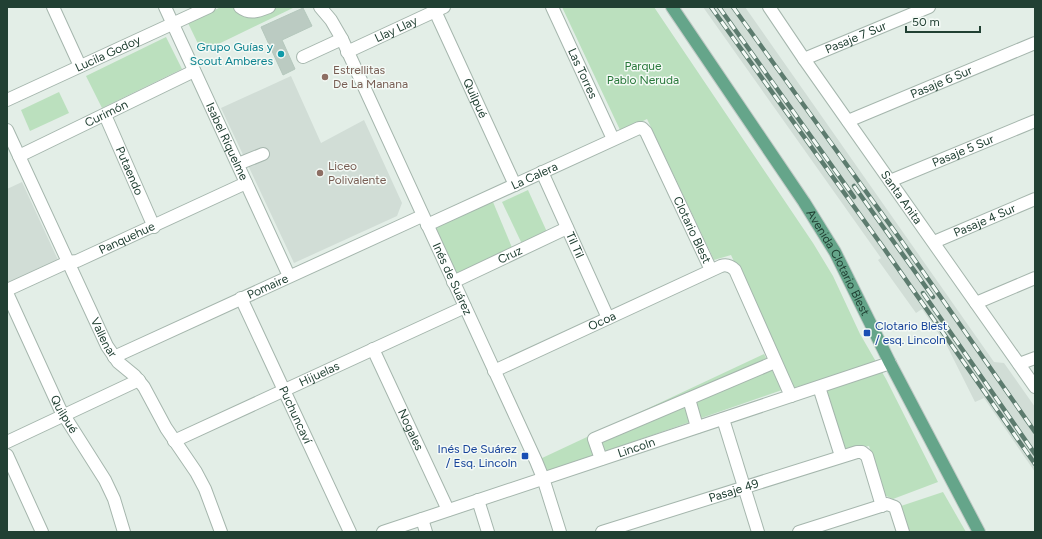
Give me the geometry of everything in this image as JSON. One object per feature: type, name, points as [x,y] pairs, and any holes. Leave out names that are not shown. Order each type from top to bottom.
[{"type":"main road","name":"Avenida Clotario Blest","points":[[672,7],[820,227],[846,273],[890,363],[979,532]]},
{"type":"street","points":[[53,7],[80,66]]},
{"type":"street","name":"Isabel Riquelme","points":[[165,7],[289,276]]},
{"type":"street","name":"Lucila Godoy","points":[[7,100],[209,7]]},
{"type":"street","points":[[240,7],[253,13],[270,7]]},
{"type":"street","name":"Inés de Suárez","points":[[320,7],[339,34]]},
{"type":"street","name":"Inés de Suárez","points":[[326,7],[543,478],[560,532]]},
{"type":"street","name":"Las Torres","points":[[552,7],[614,139]]},
{"type":"street","name":"Santa Anita","points":[[769,7],[1035,387]]},
{"type":"street","name":"Pasaje 7 Sur","points":[[804,59],[929,7]]},
{"type":"street","name":"Llay Llay","points":[[347,52],[440,9]]},
{"type":"street","name":"Quilpué","points":[[440,9],[515,185]]},
{"type":"street","points":[[304,57],[339,34]]},
{"type":"street","name":"Pasaje 6 Sur","points":[[848,121],[1035,43]]},
{"type":"street","name":"Curimón","points":[[19,156],[194,71]]},
{"type":"street","name":"Putaendo","points":[[105,115],[154,227]]},
{"type":"street","name":"Pasaje 5 Sur","points":[[890,181],[1035,121]]},
{"type":"street","name":"La Calera","points":[[425,221],[515,185],[637,128],[642,128]]},
{"type":"street","name":"Clotario Blest","points":[[642,128],[646,132],[711,270],[726,265],[735,270],[791,396]]},
{"type":"street","name":"Vallenar","points":[[7,130],[107,346],[120,365],[139,380],[144,387],[166,428],[201,480],[221,532]]},
{"type":"street","points":[[238,164],[263,154]]},
{"type":"street","name":"Til Til","points":[[542,172],[608,318]]},
{"type":"street","name":"Panquehue","points":[[7,290],[68,262],[77,261],[154,227],[246,183]]},
{"type":"street","name":"Pasaje 4 Sur","points":[[934,242],[1035,199]]},
{"type":"street","name":"Pomaire","points":[[114,356],[289,276],[425,221]]},
{"type":"street","name":"Cruz","points":[[453,282],[567,228]]},
{"type":"street","name":"Ocoa","points":[[494,370],[711,270]]},
{"type":"street","points":[[976,303],[1035,278]]},
{"type":"street","name":"Quilpué","points":[[7,293],[60,409],[103,476],[114,499],[124,532]]},
{"type":"street","name":"Puchuncaví","points":[[241,298],[350,532]]},
{"type":"street","name":"Hijuelas","points":[[174,441],[465,307]]},
{"type":"street","name":"Nogales","points":[[373,349],[448,510]]},
{"type":"street","points":[[1019,364],[1035,358]]},
{"type":"street","points":[[601,459],[594,439],[689,400],[775,362]]},
{"type":"street","name":"Lincoln","points":[[383,532],[890,363]]},
{"type":"street","points":[[7,442],[139,380]]},
{"type":"street","points":[[819,387],[841,456]]},
{"type":"street","points":[[689,400],[697,427]]},
{"type":"street","points":[[723,419],[758,532]]},
{"type":"street","name":"Pasaje 49","points":[[602,532],[857,452],[864,453],[868,459],[882,506]]},
{"type":"street","points":[[7,456],[11,475],[42,532]]},
{"type":"street","points":[[478,500],[488,532]]},
{"type":"street","points":[[799,532],[890,504],[895,507],[903,532]]},
{"type":"street","points":[[422,519],[426,532]]},
{"type":"shaded area","points":[[703,7],[745,7],[994,362],[1004,363],[1035,407],[1035,472],[984,398],[975,402],[946,344],[922,309],[916,313],[878,260],[881,258]]},
{"type":"shaded area","name":"Liceo Polivalente","points":[[291,76],[321,143],[364,120],[402,203],[397,216],[294,263],[221,108]]},
{"type":"shaded area","points":[[22,182],[58,260],[7,283],[7,189]]},
{"type":"green space","points":[[221,7],[295,7],[202,52],[188,23]]},
{"type":"green space","name":"Parque Pablo Neruda","points":[[562,7],[654,7],[813,243],[833,276],[860,334],[886,379],[938,482],[893,499],[884,495],[869,446],[845,450],[821,380],[793,388],[731,255],[714,260],[647,119],[621,132]]},
{"type":"green space","points":[[166,37],[182,69],[102,108],[86,76]]},
{"type":"green space","points":[[59,92],[69,113],[30,131],[21,110]]},
{"type":"green space","points":[[528,190],[547,232],[522,244],[502,202]]},
{"type":"green space","points":[[493,202],[513,250],[454,276],[433,228]]},
{"type":"green space","points":[[764,354],[782,390],[546,472],[540,459]]},
{"type":"green space","points":[[943,492],[966,532],[910,532],[901,506]]},
{"type":"building","name":"Grupo Guías y Scout Amberes","points":[[303,8],[312,26],[282,40],[295,69],[283,75],[261,27]]},
{"type":"railway","points":[[711,7],[883,247],[1035,464]]},
{"type":"railway","points":[[719,7],[854,197]]},
{"type":"railway","points":[[733,7],[898,236],[1035,432]]},
{"type":"railway","points":[[854,186],[933,297]]},
{"type":"railway","points":[[923,293],[1035,454]]},
{"type":"place","name":"Grupo Guías y Scout Amberes","points":[[281,54]]},
{"type":"place","name":"Estrellitas De La Manana","points":[[325,77]]},
{"type":"place","name":"Liceo Polivalente","points":[[320,173]]},
{"type":"place","name":"Clotario Blest / esq. Lincoln","points":[[867,333]]},
{"type":"place","name":"Inés De Suárez / Esq. Lincoln","points":[[525,456]]}]
